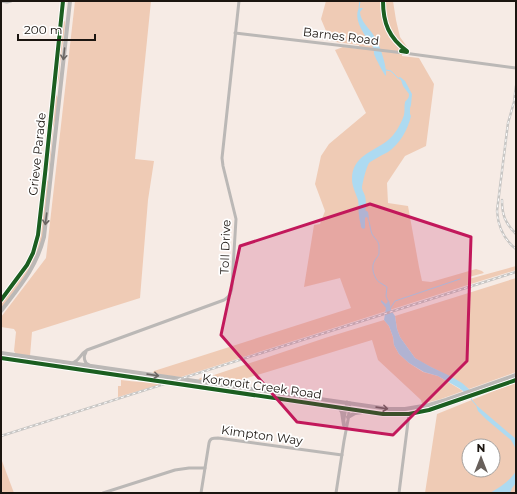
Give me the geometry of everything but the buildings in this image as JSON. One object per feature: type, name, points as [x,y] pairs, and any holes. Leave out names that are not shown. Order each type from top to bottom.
[{"type":"main road","name":"Grieve Parade","points":[[1,300],[22,273],[29,261],[38,236],[63,1]]},
{"type":"main road","name":"Grieve Parade","points":[[1,311],[33,267],[39,255],[44,237],[70,1]]},
{"type":"main road","points":[[1,314],[10,300]]},
{"type":"main road","name":"Kororoit Creek Road","points":[[1,354],[389,409],[429,406],[458,398]]},
{"type":"main road","name":"Kororoit Creek Road","points":[[1,358],[388,414],[410,414],[429,410],[516,375]]},
{"type":"main road","name":"Kororoit Creek Road","points":[[489,387],[516,380]]},
{"type":"main road","points":[[339,407],[342,412],[344,425]]},
{"type":"main road","points":[[348,417],[358,413],[373,412]]},
{"type":"street","points":[[1,1],[11,1]]},
{"type":"street","name":"Toll Drive","points":[[68,363],[76,362],[82,353],[87,350],[224,300],[231,292],[233,281],[236,219],[222,158],[239,1]]},
{"type":"street","name":"Barnes Road","points":[[235,33],[516,68]]},
{"type":"street","points":[[87,350],[84,359],[86,364],[90,366]]},
{"type":"street","points":[[336,493],[348,417],[348,403]]},
{"type":"street","points":[[344,441],[344,425],[348,408]]},
{"type":"street","points":[[398,493],[410,414]]},
{"type":"street","name":"Kimpton Way","points":[[201,493],[209,441],[211,439],[215,438],[342,455]]},
{"type":"street","points":[[103,493],[175,470],[205,468]]},
{"type":"highlighted area","points":[[370,204],[471,237],[467,361],[393,435],[297,422],[221,335],[240,246]]},
{"type":"shaded area","points":[[75,1],[151,1],[135,159],[154,161],[148,200],[140,298],[32,332],[30,356],[16,354],[14,351],[16,332],[14,329],[1,327],[1,317],[46,258]]},
{"type":"shaded area","points":[[326,1],[393,1],[400,37],[410,51],[401,50],[402,56],[419,58],[434,84],[426,146],[405,156],[387,183],[388,203],[408,206],[422,281],[431,282],[476,269],[484,273],[469,277],[469,279],[516,266],[516,270],[181,377],[152,374],[154,371],[351,308],[340,278],[304,287],[314,225],[320,224],[325,211],[315,184],[321,156],[329,144],[366,113],[335,50],[343,47],[360,49],[359,45],[336,42],[329,38],[321,19]]},
{"type":"shaded area","points":[[63,19],[65,25],[59,78],[55,88]]},
{"type":"shaded area","points":[[55,93],[58,98],[53,128],[50,164],[47,172]]},
{"type":"shaded area","points":[[47,180],[49,185],[46,217],[39,249],[27,274],[1,309],[1,302],[24,273],[29,264],[44,208]]},
{"type":"shaded area","points":[[516,278],[516,372],[469,389],[456,380],[415,358],[400,337],[395,316]]},
{"type":"shaded area","points":[[384,320],[389,326],[394,345],[399,354],[409,363],[423,372],[438,376],[463,391],[422,404],[421,400],[378,360],[372,340],[229,384],[198,380],[200,378],[211,376]]},
{"type":"shaded area","points":[[121,380],[162,384],[118,397],[118,386],[121,386]]},
{"type":"shaded area","points":[[516,382],[516,493],[425,493],[437,414]]},
{"type":"shaded area","points":[[2,461],[14,493],[1,493]]},
{"type":"water","points":[[359,8],[363,8],[360,15],[374,36],[381,50],[386,76],[374,54],[372,46],[358,22],[357,17]]},
{"type":"water","points":[[400,77],[405,81],[412,94],[410,108],[411,116],[406,131],[400,141],[388,152],[370,162],[368,165],[362,190],[366,199],[365,210],[368,212],[369,218],[365,218],[365,228],[363,229],[359,218],[358,200],[353,185],[353,171],[359,160],[390,139],[401,122],[404,115],[405,102],[409,94],[403,86],[401,80],[398,78]]},
{"type":"water","points":[[381,300],[386,304],[389,300],[400,337],[415,358],[462,383],[470,390],[472,399],[469,399],[459,388],[438,376],[424,372],[409,363],[399,354],[394,345],[389,326],[384,320],[386,308]]},
{"type":"water","points":[[476,405],[516,439],[516,449],[511,440],[478,411]]},
{"type":"water","points":[[516,471],[516,483],[510,493],[490,493],[508,481]]},
{"type":"waterway","points":[[359,8],[360,1]]},
{"type":"waterway","points":[[386,70],[391,71],[398,78]]},
{"type":"waterway","points":[[368,218],[372,234],[379,245],[379,254],[373,264],[374,273],[377,280],[387,287],[386,296],[388,301]]},
{"type":"waterway","points":[[390,309],[395,301],[460,279]]},
{"type":"waterway","points":[[471,399],[476,405]]},
{"type":"railway","points":[[516,86],[514,102],[508,123],[497,211],[502,232],[511,245],[516,249]]},
{"type":"railway","points":[[502,200],[505,218],[509,226],[516,234]]},
{"type":"railway","points":[[1,436],[516,272]]},
{"type":"cycle path","points":[[1,300],[27,265],[33,253],[38,235],[63,1]]},
{"type":"cycle path","points":[[383,1],[384,16],[388,29],[391,35],[407,52],[401,51]]},
{"type":"cycle path","points":[[1,358],[383,414],[409,414],[429,410],[516,380]]}]
